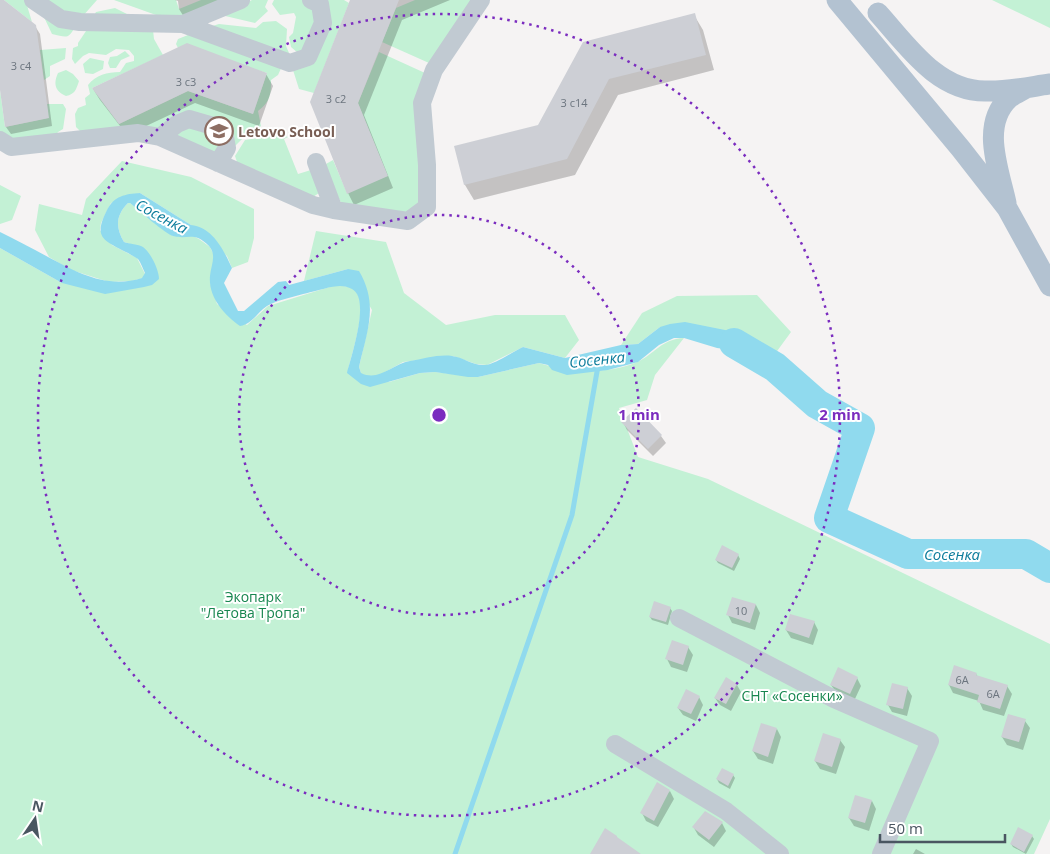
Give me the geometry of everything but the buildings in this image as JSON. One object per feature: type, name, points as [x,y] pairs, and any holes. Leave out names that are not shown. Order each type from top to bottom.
[{"type":"main road","points":[[837,0],[961,149],[1007,208],[1050,286]]},
{"type":"main road","points":[[873,6],[911,91]]},
{"type":"main road","points":[[873,6],[914,54],[941,78],[963,88],[985,91],[1050,84]]},
{"type":"main road","points":[[1007,208],[992,141],[994,122],[1000,109],[1010,97],[1026,88]]},
{"type":"lane","points":[[33,0],[61,19],[80,22],[183,24],[290,63],[308,57],[324,22],[320,4],[311,0]]},
{"type":"lane","points":[[183,24],[241,0]]},
{"type":"lane","points":[[0,140],[11,147],[138,133],[160,137],[218,164],[262,179],[313,205],[408,221],[427,207],[433,165],[422,103],[434,70],[484,4]]},
{"type":"lane","points":[[160,137],[177,124],[189,119],[213,126],[225,137],[227,148],[218,164]]},
{"type":"lane","points":[[316,162],[334,210]]},
{"type":"lane","points":[[679,618],[834,699],[930,741],[881,854]]},
{"type":"lane","points":[[615,744],[726,811],[780,854]]},
{"type":"green space","points":[[4,0],[24,0],[32,22]]},
{"type":"green space","points":[[42,0],[97,0],[82,17],[66,13]]},
{"type":"green space","points":[[114,0],[176,0],[179,9],[201,0],[229,0],[190,18],[157,18],[156,15]]},
{"type":"green space","points":[[252,0],[268,0],[265,7],[268,11],[255,23],[221,15]]},
{"type":"green space","points":[[274,0],[305,0],[319,18],[307,51],[298,53],[291,47],[289,37],[293,33],[296,17],[294,13],[280,15],[272,4]]},
{"type":"green space","points":[[322,0],[344,0],[349,3],[314,93],[299,89],[293,70],[300,66]]},
{"type":"green space","points":[[415,0],[473,0],[429,63],[382,42],[396,8]]},
{"type":"green space","points":[[992,0],[1050,0],[1050,28]]},
{"type":"green space","points":[[115,8],[133,17],[93,17],[96,12]]},
{"type":"green space","points":[[43,15],[75,27],[68,36],[52,34]]},
{"type":"green space","points":[[276,21],[287,29],[286,46],[289,53],[287,55],[206,28],[219,24],[256,28],[263,22]]},
{"type":"green space","points":[[88,28],[153,30],[154,39],[163,55],[92,88],[119,124],[188,91],[253,114],[267,73],[178,48],[176,44],[178,39],[193,33],[283,64],[278,75],[271,80],[270,94],[267,101],[258,111],[261,126],[243,138],[232,149],[221,127],[163,126],[151,130],[80,131],[76,127],[75,114],[78,108],[86,105],[85,98],[90,94],[88,85],[102,75],[120,72],[126,63],[134,61],[134,56],[129,50],[116,49],[106,55],[89,53],[75,64],[72,59],[73,48],[78,46]]},
{"type":"green space","points":[[66,48],[65,59],[50,66],[50,76],[44,80],[40,50]]},
{"type":"green space","points":[[125,51],[130,56],[121,60],[116,68],[110,68],[108,63],[110,57],[117,56]]},
{"type":"green space","points":[[379,52],[425,73],[422,200],[409,215],[343,207],[324,167],[333,160],[347,193],[387,176],[358,103]]},
{"type":"green space","points":[[90,58],[104,61],[103,69],[93,74],[85,73],[83,64]]},
{"type":"green space","points":[[66,70],[79,81],[75,91],[66,96],[59,92],[55,84],[58,73]]},
{"type":"green space","points":[[0,90],[5,127],[48,118],[47,104],[63,104],[66,109],[63,129],[56,135],[17,139],[0,135]]},
{"type":"green space","points":[[182,125],[215,132],[220,155],[178,139],[175,134]]},
{"type":"green space","points":[[266,131],[288,137],[284,139],[298,174],[311,170],[319,193],[313,197],[237,162],[235,156],[245,140],[258,138]]},
{"type":"green space","points":[[122,161],[191,177],[254,209],[254,238],[248,262],[232,268],[227,256],[191,225],[140,193],[111,203],[101,223],[100,230],[112,245],[137,258],[145,274],[143,278],[132,281],[109,282],[71,270],[49,257],[35,230],[39,204],[82,215],[86,199]]},
{"type":"green space","points":[[0,185],[21,196],[12,220],[0,224]]},
{"type":"green space","name":"Экопарк \"Летова Тропа\"","points":[[128,203],[173,236],[193,236],[210,247],[214,255],[214,261],[210,282],[217,304],[247,325],[268,306],[336,285],[355,290],[359,297],[360,317],[348,370],[361,373],[359,367],[372,310],[348,269],[304,281],[316,231],[386,242],[404,293],[446,325],[495,315],[565,315],[579,340],[565,358],[523,347],[487,365],[476,364],[453,356],[403,362],[380,375],[389,382],[420,373],[435,372],[478,377],[539,363],[575,370],[614,369],[643,359],[669,341],[684,338],[655,375],[647,400],[619,408],[638,457],[708,479],[1050,644],[1050,819],[1034,854],[0,854],[0,248],[62,283],[152,285],[143,248],[124,242],[119,231],[119,217]]},
{"type":"green space","points":[[757,295],[791,332],[772,358],[758,345],[660,327],[638,344],[621,345],[642,313],[677,296]]},
{"type":"water","points":[[140,193],[191,225],[206,230],[217,241],[232,268],[224,283],[238,311],[244,311],[278,282],[286,281],[289,285],[348,269],[359,271],[369,295],[370,307],[368,330],[359,367],[361,373],[368,375],[380,374],[403,363],[442,356],[456,357],[481,365],[489,364],[523,347],[565,358],[621,345],[638,344],[660,327],[685,322],[730,331],[758,345],[772,358],[767,379],[732,350],[717,348],[684,338],[674,338],[659,345],[638,362],[608,370],[567,375],[552,370],[548,365],[539,363],[478,377],[435,372],[420,373],[370,387],[361,384],[347,373],[360,315],[360,304],[357,295],[352,289],[344,286],[332,287],[278,301],[264,308],[248,323],[240,326],[223,311],[214,298],[210,284],[213,253],[209,246],[204,241],[195,237],[170,235],[130,203],[124,208],[119,217],[119,231],[124,242],[143,247],[152,257],[159,279],[152,285],[105,294],[62,283],[0,248],[0,232],[70,269],[93,278],[117,282],[142,278],[145,273],[138,259],[112,245],[103,237],[101,232],[103,219],[113,202],[125,195]]},
{"type":"waterway","name":"Сосенка","points":[[734,343],[775,367],[817,404],[860,428],[829,518],[908,554],[1026,554],[1050,568]]},
{"type":"waterway","points":[[455,854],[572,515],[598,366]]},
{"type":"place","name":"Letovo School","points":[[219,131]]},
{"type":"park label","name":"СНТ «Сосенки»","points":[[792,695]]}]
